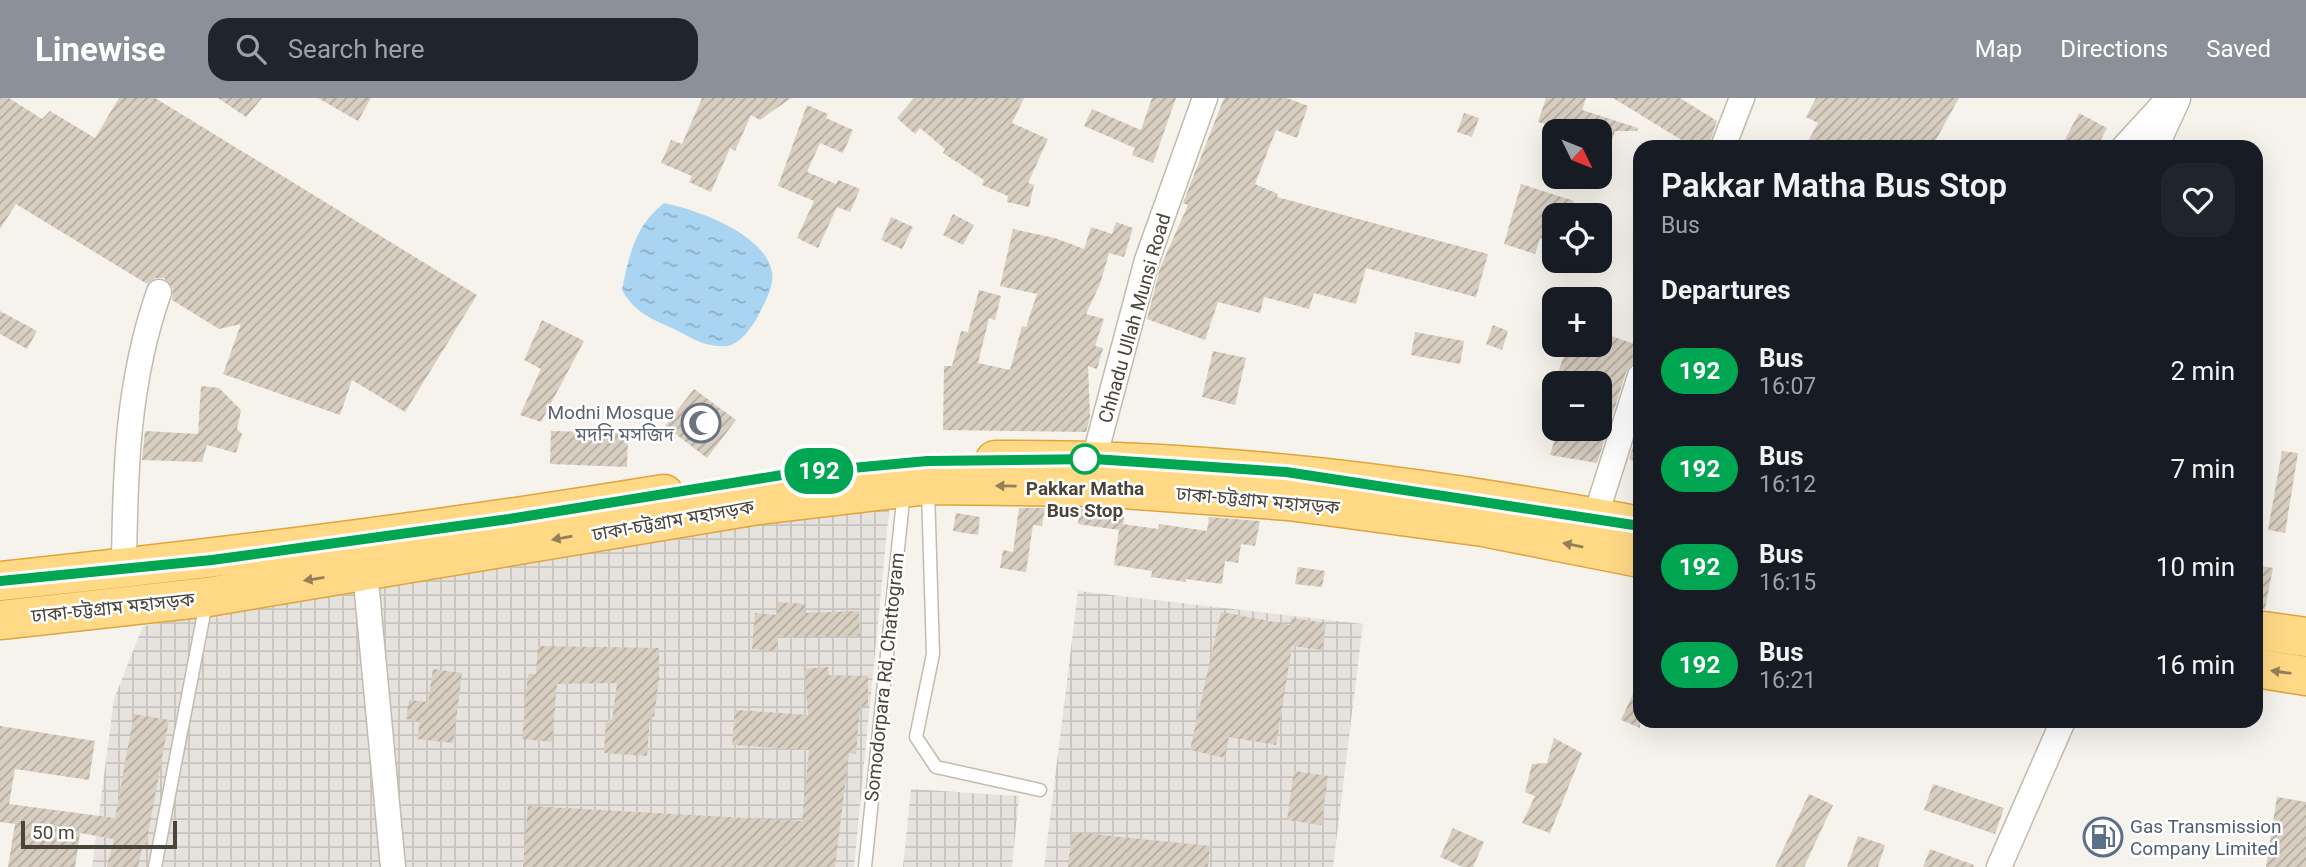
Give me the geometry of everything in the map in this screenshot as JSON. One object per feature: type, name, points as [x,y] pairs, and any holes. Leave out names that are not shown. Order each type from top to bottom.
[{"type":"highway","name":"ঢাকা-চট্টগ্রাম মহাসড়ক","points":[[0,581],[212,560],[509,519],[788,474],[927,461],[1094,459],[1286,472],[1633,525]]},
{"type":"highway","name":"ঢাকা-চট্টগ্রাম মহাসড়ক","points":[[0,620],[208,597],[758,505],[916,486],[1095,487],[1289,500],[1483,527],[1633,557]]},
{"type":"highway","points":[[2263,630],[2306,636]]},
{"type":"highway","points":[[2263,669],[2306,676]]},
{"type":"street","name":"Chhadu Ullah Munsi Road","points":[[1094,459],[1147,260],[1205,98]]},
{"type":"street","points":[[1726,140],[1742,98]]},
{"type":"street","points":[[2130,140],[2169,98]]},
{"type":"street","points":[[2159,140],[2178,98]]},
{"type":"street","points":[[124,568],[125,453],[144,336],[159,292]]},
{"type":"street","points":[[1595,518],[1633,398]]},
{"type":"street","points":[[208,597],[212,560]]},
{"type":"street","points":[[365,571],[393,867]]},
{"type":"street","points":[[1999,867],[2060,728]]},
{"type":"lane","points":[[916,486],[933,654],[916,737],[936,767],[1040,790]]},
{"type":"lane","name":"Somodorpara Rd, Chattogram","points":[[865,867],[916,486]]},
{"type":"lane","points":[[155,867],[208,597]]},
{"type":"shaded area","points":[[890,500],[854,867],[92,867],[114,699],[143,626]]},
{"type":"shaded area","points":[[1078,591],[1363,624],[1333,867],[1044,867]]},
{"type":"shaded area","points":[[911,789],[1019,796],[1012,867],[903,867]]},
{"type":"water","points":[[664,203],[694,211],[728,226],[744,235],[767,258],[772,272],[768,296],[752,326],[732,345],[704,344],[643,314],[622,290],[631,253],[640,231]]},
{"type":"building","points":[[0,98],[9,98],[42,119],[50,111],[95,138],[119,98],[155,98],[477,295],[405,412],[352,380],[340,415],[223,374],[241,324],[219,329],[172,300],[173,288],[164,278],[155,278],[147,284],[16,204],[0,229]]},
{"type":"building","points":[[218,98],[262,98],[246,117]]},
{"type":"building","points":[[318,98],[371,98],[358,121]]},
{"type":"building","points":[[702,98],[791,98],[760,120],[751,115],[735,151],[730,148],[711,192],[689,182],[692,176],[661,163],[671,140],[682,144]]},
{"type":"building","points":[[914,98],[1024,98],[1012,123],[1048,139],[1028,183],[1034,185],[1029,207],[1007,202],[1008,196],[982,185],[984,180],[943,153],[945,149],[920,128],[915,134],[897,118]]},
{"type":"building","points":[[1152,98],[1176,98],[1153,163],[1132,155],[1135,148],[1084,126],[1092,109],[1141,130]]},
{"type":"building","points":[[1224,98],[1287,98],[1308,106],[1297,138],[1276,130],[1255,184],[1278,194],[1277,197],[1488,254],[1476,297],[1366,268],[1356,304],[1314,293],[1309,309],[1264,297],[1260,313],[1218,302],[1205,340],[1147,319],[1160,268],[1188,205],[1183,203]]},
{"type":"building","points":[[1546,98],[1586,98],[1582,110],[1610,119],[1542,119],[1542,123],[1538,122]]},
{"type":"building","points":[[1613,98],[1680,98],[1717,121],[1710,140],[1682,140]]},
{"type":"building","points":[[1816,98],[1959,98],[1936,140],[1809,140],[1818,123],[1806,117]]},
{"type":"building","points":[[807,105],[828,114],[826,118],[853,130],[843,153],[820,143],[807,172],[836,184],[838,180],[860,189],[850,212],[837,207],[818,248],[797,238],[814,201],[778,186]]},
{"type":"building","points":[[1464,113],[1479,118],[1472,137],[1457,132]]},
{"type":"building","points":[[2079,113],[2107,128],[2101,140],[2065,140]]},
{"type":"building","points":[[1612,120],[1638,128],[1637,131],[1615,131],[1612,140]]},
{"type":"building","points":[[1521,184],[1574,201],[1542,203],[1542,239],[1540,238],[1535,254],[1504,244]]},
{"type":"building","points":[[953,214],[974,225],[963,245],[943,235]]},
{"type":"building","points":[[891,217],[913,227],[902,249],[881,240]]},
{"type":"building","points":[[1116,222],[1133,228],[1124,257],[1109,253],[1100,284],[1086,314],[1104,319],[1095,346],[1103,348],[1097,369],[1088,366],[1090,417],[1086,432],[943,430],[944,366],[952,366],[961,331],[968,332],[979,290],[1001,296],[995,320],[989,318],[978,363],[1010,370],[1022,326],[1026,327],[1037,294],[1000,286],[1013,229],[1055,238],[1084,249],[1091,227],[1112,234]]},
{"type":"building","points":[[0,311],[37,331],[27,349],[0,334]]},
{"type":"building","points":[[542,320],[584,341],[541,422],[520,415],[541,369],[524,360]]},
{"type":"building","points":[[1493,325],[1508,331],[1502,350],[1486,344]]},
{"type":"building","points":[[1415,332],[1464,341],[1460,364],[1411,355]]},
{"type":"building","points":[[1612,336],[1633,344],[1633,364],[1626,372],[1612,416],[1612,371],[1559,371],[1563,357],[1612,357]]},
{"type":"building","points":[[1213,351],[1246,358],[1235,405],[1202,397]]},
{"type":"building","points":[[201,386],[219,388],[241,410],[237,429],[242,434],[236,453],[207,445],[202,462],[142,460],[145,431],[198,434]]},
{"type":"building","name":"Modni Mosque মদনি মসজিদ","points":[[694,389],[736,420],[707,458],[665,426]]},
{"type":"building","points":[[551,431],[628,433],[627,467],[550,464]]},
{"type":"building","points":[[1554,441],[1604,441],[1597,463],[1550,455]]},
{"type":"building","points":[[2282,451],[2298,453],[2285,533],[2268,530]]},
{"type":"building","points":[[1019,508],[1045,508],[1042,526],[1033,525],[1026,572],[1000,568],[1003,550],[1013,552]]},
{"type":"building","points":[[1080,509],[1125,511],[1123,524],[1158,529],[1159,524],[1207,531],[1209,517],[1260,521],[1255,546],[1241,544],[1238,563],[1225,561],[1222,584],[1186,579],[1186,582],[1151,577],[1152,571],[1114,565],[1119,530],[1078,524]]},
{"type":"building","points":[[956,513],[980,517],[978,535],[953,531]]},
{"type":"building","points":[[2263,566],[2273,568],[2263,609]]},
{"type":"building","points":[[1298,567],[1325,571],[1322,587],[1295,584]]},
{"type":"building","points":[[778,602],[805,604],[804,613],[859,611],[860,636],[778,637],[777,651],[752,649],[755,613],[777,615]]},
{"type":"building","points":[[1221,612],[1290,625],[1291,618],[1326,623],[1322,650],[1292,646],[1276,745],[1229,737],[1225,758],[1190,750]]},
{"type":"building","points":[[538,646],[659,648],[659,679],[654,717],[650,716],[647,756],[604,753],[606,720],[612,721],[617,683],[557,684],[552,742],[522,739],[528,674],[536,674]]},
{"type":"building","points":[[828,667],[829,675],[868,676],[868,706],[860,706],[856,754],[849,753],[835,867],[523,867],[528,806],[802,821],[809,750],[732,745],[735,710],[808,715],[804,669]]},
{"type":"building","points":[[433,669],[462,673],[453,743],[417,739],[420,721],[406,719],[409,700],[428,702]]},
{"type":"building","points":[[1633,694],[1633,725],[1621,720]]},
{"type":"building","points":[[134,714],[169,720],[146,845],[143,844],[138,867],[107,867],[114,839],[80,833],[75,867],[8,867],[15,824],[0,822],[0,726],[95,741],[89,780],[15,769],[9,804],[115,818]]},
{"type":"building","points":[[1554,738],[1582,753],[1550,833],[1522,823],[1535,796],[1525,792],[1532,764],[1547,763]]},
{"type":"building","points":[[1294,771],[1328,776],[1321,825],[1287,820]]},
{"type":"building","points":[[1933,784],[2004,808],[1995,834],[1924,810]]},
{"type":"building","points":[[1809,794],[1833,805],[1804,867],[1775,867]]},
{"type":"building","points":[[2277,797],[2306,802],[2306,867],[2266,867]]},
{"type":"building","points":[[1453,828],[1484,842],[1473,867],[1463,867],[1440,857]]},
{"type":"building","points":[[1072,832],[1210,846],[1208,867],[1068,867]]},
{"type":"building","points":[[1858,836],[1885,845],[1878,867],[1847,867]]},
{"type":"building","points":[[1930,849],[1974,865],[1923,867]]},
{"type":"bus line","name":"192","points":[[0,581],[212,560],[509,519],[788,474],[927,461],[1094,459],[1286,472],[1633,525]]},
{"type":"place","name":"Modni Mosque মদনি মসজিদ","points":[[701,423]]},
{"type":"place","name":"Pakkar Matha Bus Stop","points":[[1085,459]]},
{"type":"place","name":"Gas Transmission Company Limited","points":[[2103,837]]}]
